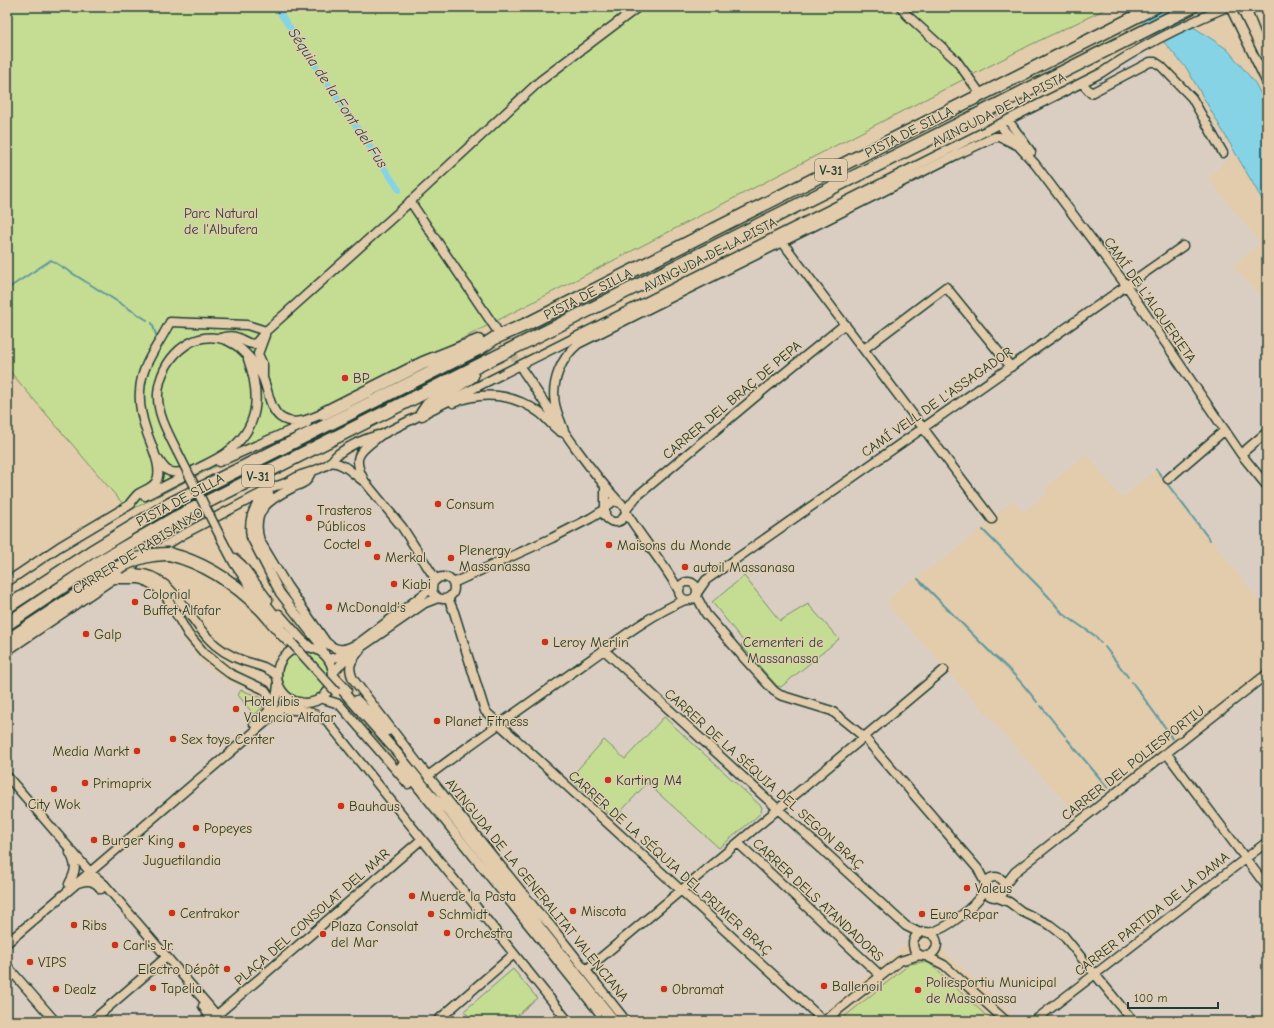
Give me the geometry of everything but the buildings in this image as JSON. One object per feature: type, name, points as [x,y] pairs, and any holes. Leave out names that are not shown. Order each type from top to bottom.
[{"type":"highway","name":"PISTA DE SILLA","points":[[7,607],[91,552],[170,504],[473,351],[495,334],[536,319],[1155,7]]},
{"type":"highway","name":"PISTA DE SILLA","points":[[7,624],[101,561],[177,517],[1192,7]]},
{"type":"highway","points":[[324,413],[422,363],[495,334]]},
{"type":"highway","points":[[422,414],[428,405],[445,395],[467,378],[510,356],[519,346]]},
{"type":"highway","points":[[7,641],[119,567],[136,558],[156,554],[169,554],[185,558],[200,564],[231,582],[293,640]]},
{"type":"street","points":[[220,338],[234,336],[250,344],[255,344],[266,331],[540,81],[638,7]]},
{"type":"street","points":[[901,7],[907,15],[956,60],[977,90]]},
{"type":"street","name":"AVINGUDA DE LA PISTA","points":[[916,171],[965,142],[1101,73],[1128,55],[1158,38],[1227,7]]},
{"type":"street","points":[[1230,7],[1267,82]]},
{"type":"street","points":[[1258,7],[1258,13],[1267,36]]},
{"type":"street","name":"AVINGUDA DE LA PISTA","points":[[1082,83],[1090,93],[1150,62],[1155,62],[1161,66],[1192,98],[1223,152]]},
{"type":"street","name":"CAMÍ DE L'ALQUERIETA","points":[[1008,120],[1031,151],[1035,164]]},
{"type":"street","name":"CAMÍ DE L'ALQUERIETA","points":[[1003,129],[1035,164],[1126,285],[1241,454],[1267,486]]},
{"type":"street","name":"AVINGUDA DE LA PISTA","points":[[566,434],[555,403],[556,380],[565,357],[578,344],[780,239],[916,171],[995,137],[1004,139],[1021,147]]},
{"type":"street","points":[[956,155],[965,142]]},
{"type":"street","points":[[895,181],[916,171]]},
{"type":"street","points":[[410,201],[495,334]]},
{"type":"street","points":[[780,239],[992,519]]},
{"type":"street","name":"AVINGUDA DE LA PISTA","points":[[357,460],[359,454],[381,434],[780,239]]},
{"type":"street","name":"CAMÍ VELL DE L'ASSAGADOR","points":[[696,594],[706,580],[1183,246]]},
{"type":"street","points":[[864,349],[946,287],[1010,367]]},
{"type":"street","points":[[128,506],[138,495],[150,488],[156,482],[158,476],[154,453],[145,428],[140,392],[142,375],[148,358],[165,333],[170,322],[247,325],[266,331]]},
{"type":"street","name":"CARRER DEL BRAÇ DE PEPA","points":[[623,506],[636,497],[845,324]]},
{"type":"street","points":[[263,378],[262,365],[258,354],[266,331]]},
{"type":"street","points":[[324,413],[301,422],[285,420],[276,413],[272,406],[263,378],[254,362],[240,348],[220,338],[210,337],[183,346],[173,356],[162,374],[158,394],[159,406],[166,430],[234,563],[248,586],[397,761],[444,813],[566,965],[615,1021]]},
{"type":"street","points":[[246,354],[256,383],[257,393],[254,414],[250,425],[234,446],[225,454],[194,470],[313,420],[324,413]]},
{"type":"street","points":[[524,371],[566,434],[605,487],[623,506],[636,529],[670,575],[681,597],[706,614]]},
{"type":"street","points":[[441,406],[449,405],[466,398],[483,395],[511,398],[527,405],[541,414],[558,430],[566,434]]},
{"type":"street","points":[[1168,479],[1225,430]]},
{"type":"street","points":[[1241,454],[1267,432]]},
{"type":"street","name":"CARRER DE RABISANXO","points":[[7,651],[115,579],[124,571],[182,535],[275,486],[281,485],[301,475],[311,473],[330,462],[337,454],[349,447],[367,438],[381,434]]},
{"type":"street","points":[[7,582],[59,547],[183,474],[174,473],[164,468],[154,453]]},
{"type":"street","points":[[330,462],[339,463],[357,460],[359,471],[365,482],[402,527],[436,580]]},
{"type":"street","points":[[339,463],[365,482]]},
{"type":"street","name":"CARRER DE RABISANXO","points":[[287,586],[260,541],[257,525],[263,508],[268,501],[305,481],[311,473]]},
{"type":"street","points":[[281,485],[264,497],[253,510],[249,529],[254,545],[280,593],[320,644],[331,665],[333,674],[420,766]]},
{"type":"street","points":[[605,487],[605,508],[607,519]]},
{"type":"street","points":[[454,583],[591,518],[613,501],[623,506]]},
{"type":"street","points":[[620,521],[624,517],[623,506]]},
{"type":"street","points":[[591,518],[607,519],[613,522],[620,521],[636,529]]},
{"type":"street","points":[[223,542],[293,640]]},
{"type":"street","points":[[234,558],[242,565],[272,605],[310,647]]},
{"type":"street","points":[[115,579],[135,573],[151,576],[159,580],[172,591],[198,626],[216,645],[232,656],[268,668],[287,696],[300,702]]},
{"type":"street","points":[[670,575],[696,587],[696,594],[706,614],[774,691],[780,695],[832,711],[864,737],[978,869],[985,887],[994,897],[1009,902],[1021,911],[1050,925],[1063,935],[1133,1021]]},
{"type":"street","points":[[89,870],[267,712],[272,710],[277,698],[277,668],[286,654],[293,649],[310,647],[318,650],[326,657],[337,657],[362,641],[432,588],[436,580],[440,577],[447,577],[454,583],[454,592],[448,598],[442,600],[434,595],[432,588]]},
{"type":"street","points":[[115,579],[139,579],[150,583],[161,591],[170,602],[188,634],[205,654],[229,673],[265,690],[271,699],[267,712]]},
{"type":"street","name":"CAMÍ VELL DE L'ASSAGADOR","points":[[689,583],[706,580]]},
{"type":"street","points":[[666,608],[679,591],[681,585],[689,583]]},
{"type":"street","points":[[287,586],[306,625]]},
{"type":"street","points":[[287,586],[326,642],[332,647],[342,650],[362,641]]},
{"type":"street","points":[[428,776],[498,724],[604,650],[666,608],[686,600],[693,599],[696,594]]},
{"type":"street","points":[[7,937],[281,709],[300,702],[314,701],[320,698],[329,688],[333,674],[347,657],[360,650],[426,603],[438,598]]},
{"type":"street","name":"CARRER DE LA SÉQUIA DEL PRIMER BRAÇ","points":[[448,598],[454,612],[485,711],[824,1021]]},
{"type":"street","points":[[360,650],[350,662],[350,672],[353,679],[420,766]]},
{"type":"street","name":"CARRER DE LA SÉQUIA DEL SEGON BRAÇ","points":[[604,650],[906,926],[925,933]]},
{"type":"street","points":[[586,970],[944,670]]},
{"type":"street","name":"CARRER DEL POLIESPORTIU","points":[[1005,887],[1015,872],[1267,674]]},
{"type":"street","points":[[320,698],[339,704],[418,794],[444,813]]},
{"type":"street","points":[[358,700],[415,768],[444,813]]},
{"type":"street","points":[[281,709],[305,710],[327,720],[568,1021]]},
{"type":"street","points":[[1167,754],[1267,887]]},
{"type":"street","name":"AVINGUDA DE LA GENERALITAT VALENCIANA","points":[[420,766],[550,925],[626,1021]]},
{"type":"street","points":[[7,776],[89,870],[105,885],[216,1018]]},
{"type":"street","points":[[7,782],[69,852],[75,862],[73,883]]},
{"type":"street","name":"PLAÇA DEL CONSOLAT DEL MAR","points":[[216,1018],[422,839]]},
{"type":"street","name":"CARRER PARTIDA DE LA DAMA","points":[[1034,1021],[1267,842]]},
{"type":"street","name":"CARRER DELS ATANDADORS","points":[[738,843],[881,976]]},
{"type":"street","points":[[978,869],[996,877],[1005,887],[1009,902]]},
{"type":"street","name":"CARRER DEL POLIESPORTIU","points":[[996,877],[1015,872]]},
{"type":"street","points":[[976,903],[989,878],[996,877]]},
{"type":"street","points":[[7,943],[73,883],[87,881],[97,884],[202,1005],[216,1018]]},
{"type":"street","points":[[824,1021],[900,961],[913,943],[916,936],[945,927],[976,903],[1002,894],[1005,887]]},
{"type":"street","points":[[538,912],[557,941],[575,989],[599,1021]]},
{"type":"street","name":"CARRER DE LA SÉQUIA DEL SEGON BRAÇ","points":[[906,926],[913,943]]},
{"type":"street","points":[[900,961],[932,954],[945,927]]},
{"type":"street","points":[[925,933],[935,938],[936,945],[944,965]]},
{"type":"street","points":[[913,943],[915,951],[944,965],[1006,1021]]},
{"type":"street","points":[[437,1021],[514,954]]},
{"type":"street","points":[[92,1021],[163,960]]},
{"type":"street","points":[[566,965],[606,1021]]},
{"type":"street","points":[[7,966],[55,1021]]},
{"type":"shaded area","points":[[1146,51],[1193,88],[1233,154],[1208,178],[1260,243],[1233,266],[1267,304],[1267,611],[1156,469],[1122,498],[1086,454],[1045,488],[1048,493],[1023,512],[1013,500],[956,550],[908,583],[892,596],[888,605],[1076,814],[1267,673],[1267,1021],[1018,1021],[944,951],[920,933],[848,991],[849,992],[811,1021],[630,1021],[425,764],[342,657],[269,550],[258,528],[265,504],[405,425],[956,151]]},
{"type":"shaded area","points":[[122,580],[136,582],[157,594],[185,642],[204,665],[226,681],[261,696],[287,703],[339,701],[602,1021],[7,1021],[7,654]]},
{"type":"green space","name":"Parc Natural de l'Albufera","points":[[7,7],[1110,7],[1030,45],[129,511],[7,368]]},
{"type":"green space","name":"Cementeri de Massanassa","points":[[744,576],[780,621],[808,604],[839,639],[781,687],[777,686],[741,645],[744,642],[712,602]]},
{"type":"green space","points":[[305,652],[318,656],[324,662],[328,675],[324,688],[318,694],[305,698],[292,694],[286,688],[282,675],[286,662],[292,656]]},
{"type":"green space","points":[[241,690],[260,697],[263,707],[254,715],[238,695]]},
{"type":"green space","points":[[664,717],[762,807],[761,813],[719,848],[647,783],[614,819],[570,778],[604,740],[625,759]]},
{"type":"green space","name":"Poliesportiu Municipal de Massanassa","points":[[922,962],[929,963],[992,1021],[839,1021],[910,964]]},
{"type":"green space","points":[[513,969],[537,998],[511,1021],[473,1021],[464,1011]]},
{"type":"water","points":[[1126,7],[1173,7],[1195,28],[1227,49],[1255,83],[1267,106],[1267,208],[1187,69],[1163,41]]},
{"type":"waterway","name":"Séquia de la Font del Fus","points":[[276,7],[399,190]]},
{"type":"waterway","points":[[7,289],[51,260],[147,320]]},
{"type":"waterway","points":[[152,323],[156,335]]},
{"type":"waterway","points":[[1156,469],[1210,540]]},
{"type":"waterway","points":[[983,530],[1048,596],[1063,614],[1094,635],[1101,643]]},
{"type":"waterway","points":[[918,579],[993,655],[1011,671],[1037,702]]},
{"type":"waterway","points":[[1105,647],[1128,677]]},
{"type":"waterway","points":[[1132,682],[1172,739]]},
{"type":"waterway","points":[[1041,706],[1065,736]]},
{"type":"waterway","points":[[1067,739],[1108,788]]},
{"type":"tunnel","points":[[978,91],[1003,128]]},
{"type":"tunnel","points":[[498,333],[523,370]]},
{"type":"place","name":"BP","points":[[345,378]]},
{"type":"place","name":"Consum","points":[[438,504]]},
{"type":"place","name":"Trasteros Públicos","points":[[309,518]]},
{"type":"place","name":"Coctel","points":[[368,544]]},
{"type":"place","name":"Maisons du Monde","points":[[609,545]]},
{"type":"place","name":"Merkal","points":[[377,557]]},
{"type":"place","name":"Plenergy Massanassa","points":[[451,558]]},
{"type":"place","name":"autoil Massanasa","points":[[685,567]]},
{"type":"place","name":"Kiabi","points":[[394,584]]},
{"type":"place","name":"Colonial Buffet Alfafar","points":[[135,602]]},
{"type":"place","name":"McDonald's","points":[[329,607]]},
{"type":"place","name":"Galp","points":[[86,634]]},
{"type":"place","name":"Leroy Merlin","points":[[545,642]]},
{"type":"place","name":"Hotel ibis Valencia Alfafar","points":[[236,709]]},
{"type":"place","name":"Planet Fitness","points":[[437,721]]},
{"type":"place","name":"Sex toys Center","points":[[173,739]]},
{"type":"place","name":"Media Markt","points":[[137,751]]},
{"type":"place","name":"Karting M4","points":[[608,780]]},
{"type":"place","name":"Primaprix","points":[[85,783]]},
{"type":"place","name":"City Wok","points":[[54,789]]},
{"type":"place","name":"Bauhaus","points":[[341,806]]},
{"type":"place","name":"Popeyes","points":[[196,828]]},
{"type":"place","name":"Burger King","points":[[94,840]]},
{"type":"place","name":"Juguetilandia","points":[[182,845]]},
{"type":"place","name":"Valeus","points":[[967,888]]},
{"type":"place","name":"Muerde la Pasta","points":[[412,896]]},
{"type":"place","name":"Miscota","points":[[573,911]]},
{"type":"place","name":"Centrakor","points":[[172,913]]},
{"type":"place","name":"Schmidt","points":[[431,914]]},
{"type":"place","name":"Euro Repar","points":[[922,914]]},
{"type":"place","name":"Ribs","points":[[74,925]]},
{"type":"place","name":"Orchestra","points":[[447,933]]},
{"type":"place","name":"Plaza Consolat del Mar","points":[[323,934]]},
{"type":"place","name":"Carl's Jr.","points":[[115,945]]},
{"type":"place","name":"VIPS","points":[[30,962]]},
{"type":"place","name":"Electro Dépôt","points":[[227,969]]},
{"type":"place","name":"Ballenoil","points":[[824,986]]},
{"type":"place","name":"Tapelia","points":[[153,988]]},
{"type":"place","name":"Dealz","points":[[56,989]]},
{"type":"place","name":"Obramat","points":[[664,989]]},
{"type":"place","name":"Poliesportiu Municipal de Massanassa","points":[[918,990]]}]
